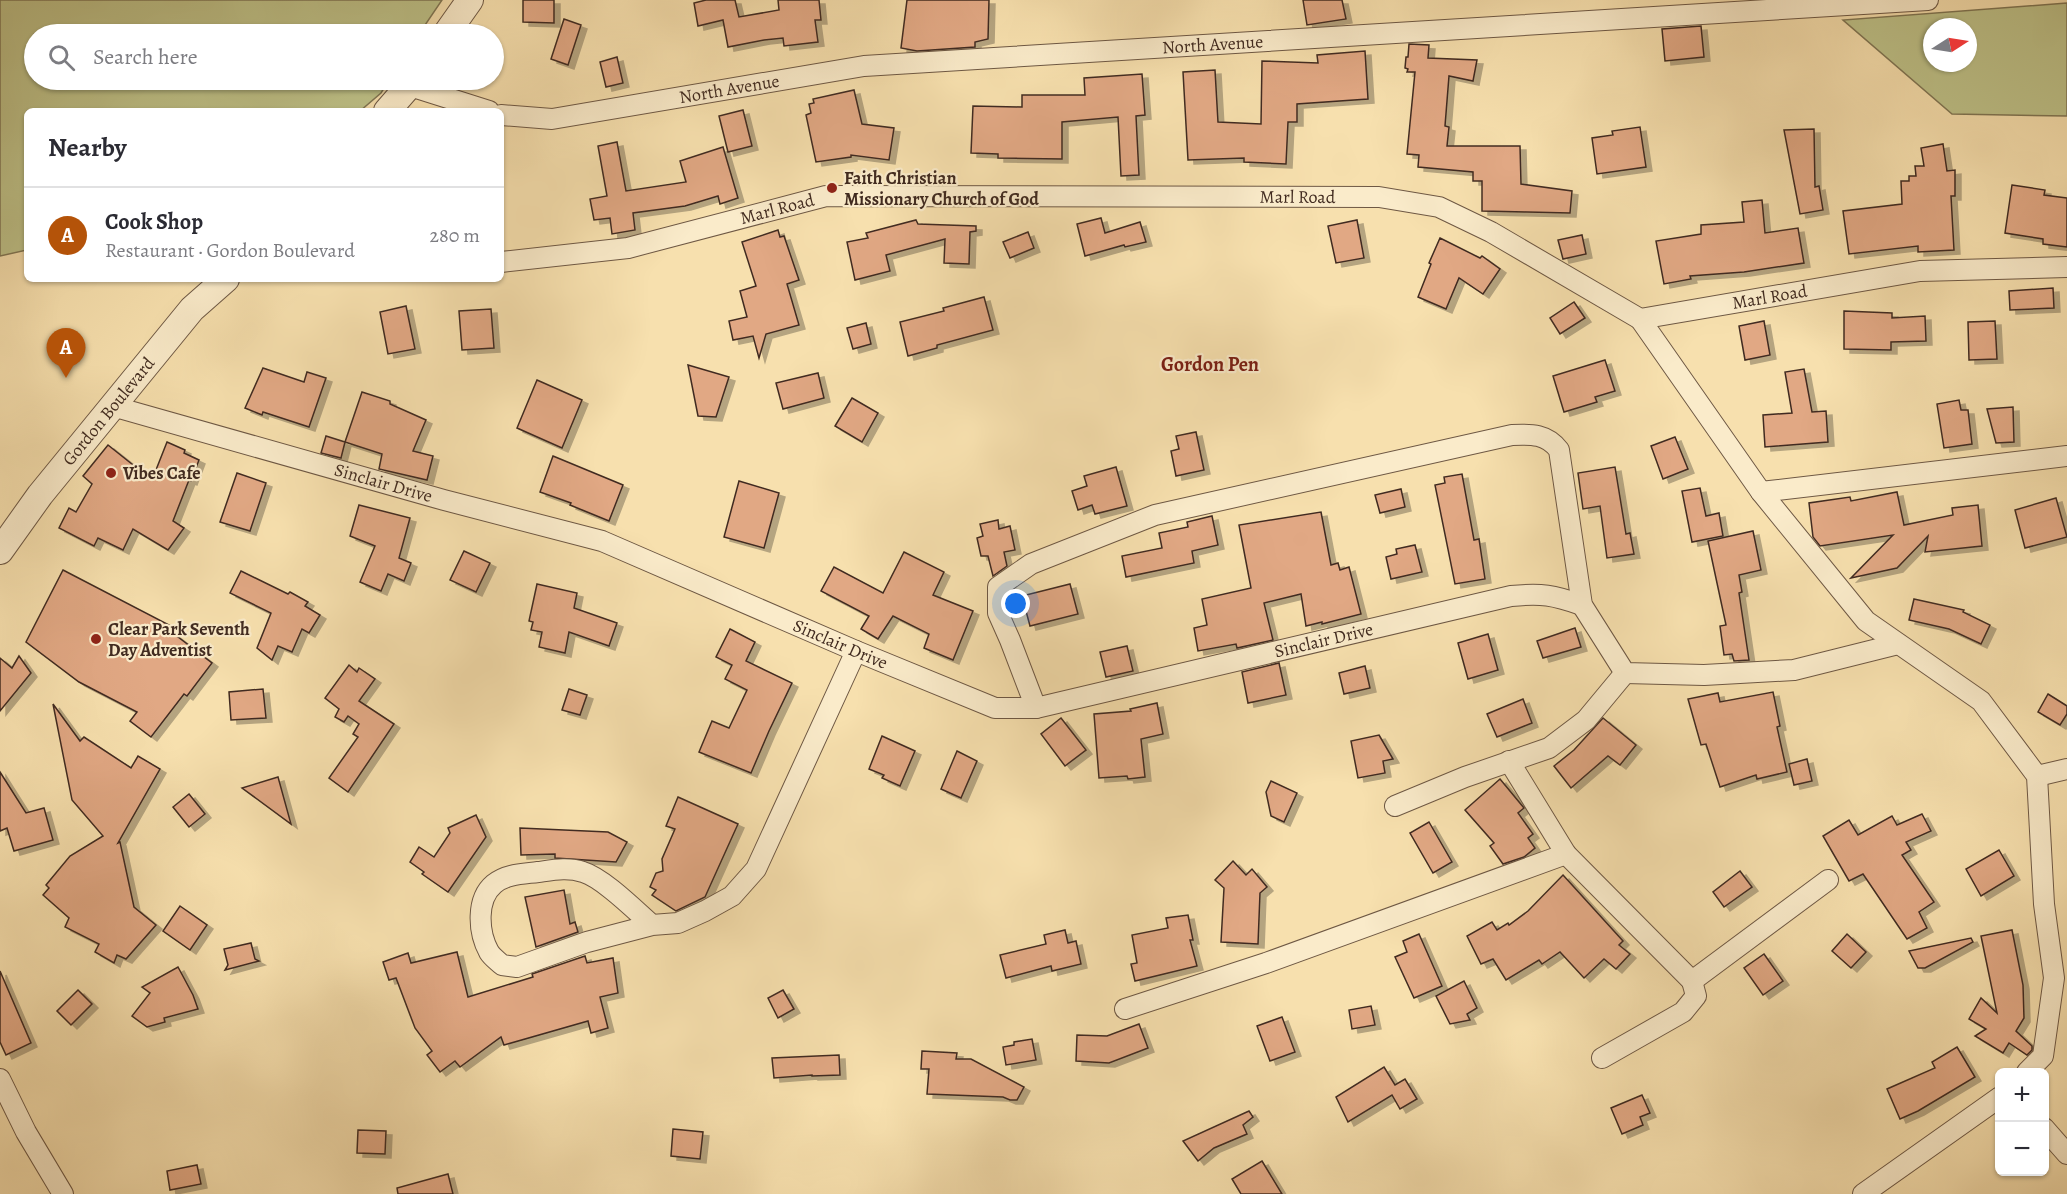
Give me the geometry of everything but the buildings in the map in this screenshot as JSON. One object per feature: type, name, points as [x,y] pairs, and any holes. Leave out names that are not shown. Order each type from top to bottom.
[{"type":"street","points":[[453,24],[470,0]]},
{"type":"street","name":"North Avenue","points":[[504,115],[552,119],[864,66],[1928,0]]},
{"type":"street","points":[[390,108],[406,90]]},
{"type":"street","points":[[431,90],[481,108]]},
{"type":"street","name":"Marl Road","points":[[504,262],[628,248],[826,196],[1379,197],[1439,207],[1491,232],[1640,319],[1920,271],[2067,267]]},
{"type":"street","name":"Gordon Boulevard","points":[[0,551],[40,495],[192,309],[223,282]]},
{"type":"street","points":[[1640,319],[1761,492],[1866,621],[1981,700],[2037,776],[2044,904],[2054,978],[2043,1056],[2031,1068]]},
{"type":"street","name":"Sinclair Drive","points":[[112,406],[602,542],[995,708],[1036,708],[1511,596],[1536,593],[1556,596],[1582,605]]},
{"type":"street","points":[[1036,708],[998,613],[998,587],[1030,564],[1155,515],[1512,435],[1532,434],[1542,437],[1551,440],[1559,450],[1582,605],[1624,673]]},
{"type":"street","points":[[1761,492],[2067,456]]},
{"type":"street","points":[[1624,673],[1704,675],[1794,670],[1898,644]]},
{"type":"street","points":[[652,925],[601,882],[585,872],[566,868],[507,877],[495,883],[485,893],[481,910],[483,937],[490,953],[502,965],[517,967],[587,942],[652,925],[678,923],[732,896],[756,869],[856,651]]},
{"type":"street","points":[[1395,806],[1465,777],[1549,748],[1586,720],[1624,673]]},
{"type":"street","points":[[1509,761],[1566,854],[1692,981],[1696,996],[1683,1012],[1602,1058]]},
{"type":"street","points":[[2037,776],[2067,769]]},
{"type":"street","points":[[1125,1009],[1277,959],[1566,854]]},
{"type":"street","points":[[1692,981],[1828,880]]},
{"type":"street","points":[[0,1079],[26,1132],[63,1194]]},
{"type":"street","points":[[1863,1194],[1995,1101]]},
{"type":"street","points":[[2049,1134],[2067,1154]]},
{"type":"green space","points":[[0,0],[442,0],[426,24],[24,24],[24,90],[383,90],[364,108],[24,108],[24,251],[0,256]]},
{"type":"green space","points":[[2067,3],[2067,116],[1952,114],[1843,20]]},
{"type":"place","name":"Faith Christian Missionary Church of God","points":[[832,188]]},
{"type":"place","name":"Cook Shop","points":[[66,378]]},
{"type":"place","name":"Vibes Cafe","points":[[111,473]]},
{"type":"place","name":"Clear Park Seventh Day Adventist","points":[[96,639]]},
{"type":"district","name":"Gordon Pen","points":[[1210,364]]}]
